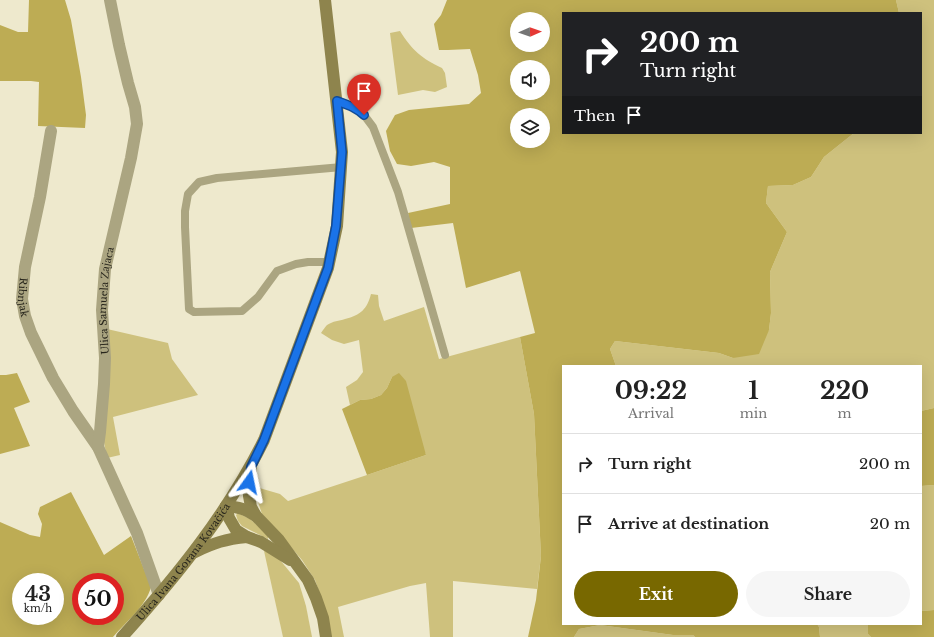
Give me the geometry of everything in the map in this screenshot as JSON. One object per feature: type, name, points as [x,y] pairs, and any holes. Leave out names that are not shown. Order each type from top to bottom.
[{"type":"main road","name":"Ulica Ivana Gorana Kovačića","points":[[122,637],[194,553],[251,467],[264,440],[328,268],[336,226],[342,152],[325,0]]},
{"type":"main road","points":[[251,467],[249,496],[251,506],[256,516]]},
{"type":"main road","points":[[298,566],[261,542],[247,537],[236,530],[229,518],[226,506],[238,507],[247,510],[256,516],[279,540],[298,566],[308,580],[323,618],[326,637]]},
{"type":"main road","points":[[194,553],[215,543],[232,538],[247,537]]},
{"type":"street","name":"Ulica Samuela Zajaca","points":[[98,447],[104,384],[105,358],[102,310],[105,269],[131,158],[137,124],[135,107],[119,45],[110,0]]},
{"type":"street","name":"Ribnjak","points":[[51,131],[40,197],[25,266],[22,299],[25,316],[31,332],[53,378],[72,411],[98,447]]},
{"type":"street","points":[[98,447],[137,533],[159,595]]},
{"type":"lane","points":[[337,101],[357,109],[364,115],[373,127],[398,192],[446,355]]},
{"type":"lane","points":[[329,262],[308,262],[296,264],[277,271],[258,297],[242,312],[194,312],[189,309],[185,211],[188,194],[199,182],[217,178],[342,166]]},
{"type":"shaded area","points":[[29,0],[65,0],[71,20],[81,77],[86,115],[85,128],[38,126],[39,82],[0,81],[0,25],[18,32],[28,32]]},
{"type":"shaded area","points":[[447,0],[896,0],[899,12],[562,12],[562,134],[853,134],[824,157],[811,177],[793,185],[768,186],[766,203],[787,232],[770,272],[771,313],[769,330],[759,354],[733,358],[719,353],[615,341],[610,349],[616,365],[562,365],[562,625],[600,625],[579,629],[574,637],[528,637],[536,600],[541,556],[534,414],[520,337],[535,333],[520,271],[466,288],[453,223],[411,228],[408,213],[450,204],[450,167],[434,162],[411,166],[397,164],[390,151],[386,131],[395,115],[409,110],[469,104],[481,93],[478,75],[470,49],[439,50],[434,24],[441,15]]},
{"type":"shaded area","points":[[896,0],[934,0],[934,408],[922,411],[922,365],[616,365],[610,349],[615,341],[719,353],[733,358],[769,330],[771,313],[770,272],[787,232],[766,203],[768,186],[793,185],[811,177],[824,157],[853,134],[922,134],[922,12],[899,12]]},
{"type":"shaded area","points":[[400,31],[409,44],[418,53],[442,68],[445,73],[447,87],[435,92],[423,90],[398,95],[390,33]]},
{"type":"shaded area","points":[[371,294],[378,295],[379,306],[384,321],[424,307],[439,359],[520,337],[534,414],[541,556],[537,589],[453,581],[453,637],[430,637],[426,583],[410,586],[338,607],[344,637],[330,637],[321,597],[315,580],[302,560],[262,514],[257,499],[256,487],[280,494],[288,501],[426,455],[392,377],[387,388],[381,395],[371,399],[360,400],[350,405],[346,387],[357,380],[363,372],[359,340],[344,344],[332,340],[321,333],[329,324],[355,316],[362,311],[368,304]]},
{"type":"shaded area","points":[[107,329],[168,343],[172,359],[198,395],[113,417],[120,455],[107,458],[104,442]]},
{"type":"shaded area","points":[[17,373],[30,402],[14,408],[30,446],[0,454],[0,375]]},
{"type":"shaded area","points":[[399,373],[406,381],[426,455],[367,475],[342,409],[360,400],[371,399],[381,395],[387,388],[392,377]]},
{"type":"shaded area","points":[[934,408],[934,485],[922,486],[922,411]]},
{"type":"shaded area","points":[[934,485],[934,610],[922,611],[922,486]]},
{"type":"shaded area","points":[[71,492],[104,555],[131,536],[151,587],[145,601],[135,614],[113,637],[0,637],[0,522],[30,535],[40,537],[42,524],[38,514],[40,507]]},
{"type":"shaded area","points":[[238,513],[250,519],[268,535],[268,539],[242,526],[236,515]]},
{"type":"shaded area","points":[[264,551],[271,553],[280,560],[299,583],[306,606],[312,637],[283,637]]},
{"type":"shaded area","points":[[934,610],[934,637],[871,637],[868,634],[868,625],[922,625],[922,611]]},
{"type":"shaded area","points":[[600,625],[673,635],[693,635],[695,637],[574,637],[579,629]]},
{"type":"shaded area","points":[[600,625],[818,625],[820,637],[695,637],[693,635],[673,635]]},
{"type":"shaded area","points":[[818,625],[868,625],[868,634],[871,637],[820,637]]},
{"type":"route","points":[[249,482],[251,467],[264,440],[328,268],[336,226],[340,193],[342,152],[337,101],[350,105],[364,115]]}]
